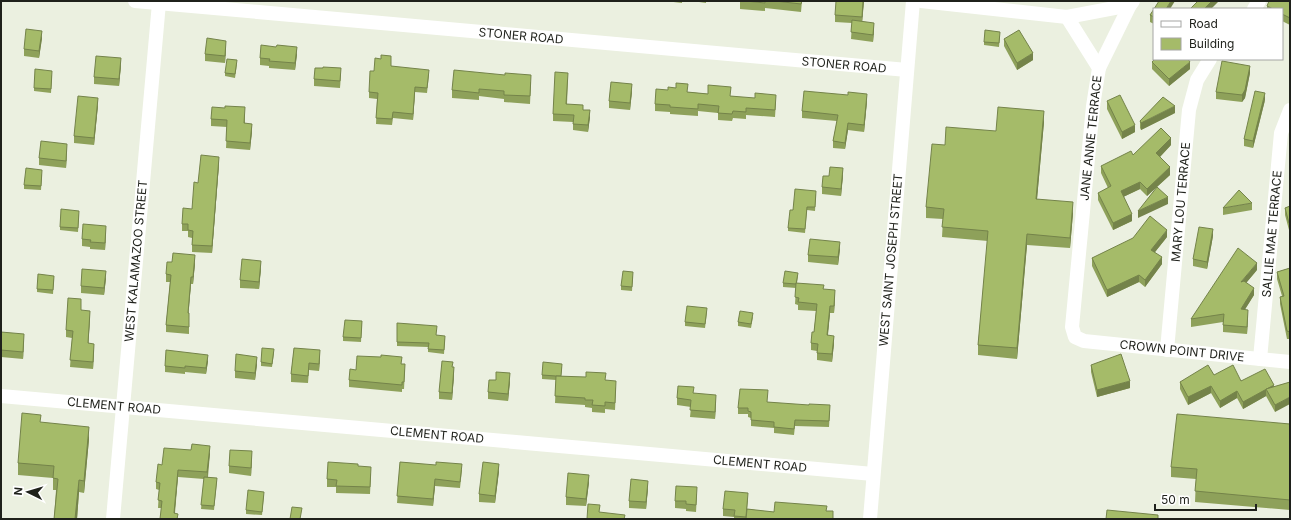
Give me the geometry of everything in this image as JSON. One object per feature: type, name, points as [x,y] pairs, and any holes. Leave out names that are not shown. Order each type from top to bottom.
[{"type":"street","name":"STONER ROAD","points":[[135,1],[907,70]]},
{"type":"street","name":"WEST SAINT JOSEPH STREET","points":[[870,519],[913,1]]},
{"type":"street","points":[[921,1],[1067,17],[1132,3]]},
{"type":"street","name":"WEST KALAMAZOO STREET","points":[[113,519],[159,3]]},
{"type":"street","points":[[1099,68],[1132,3]]},
{"type":"street","name":"JANE ANNE TERRACE","points":[[1067,17],[1099,68],[1093,106],[1072,319],[1072,327],[1075,337]]},
{"type":"street","name":"MARY LOU TERRACE","points":[[1167,350],[1189,110],[1197,80],[1209,60]]},
{"type":"street","name":"SALLIE MAE TERRACE","points":[[1260,359],[1281,133],[1290,110]]},
{"type":"street","name":"CROWN POINT DRIVE","points":[[1075,337],[1084,342],[1290,362]]},
{"type":"street","name":"CLEMENT ROAD","points":[[1,396],[873,474]]},
{"type":"building","points":[[746,1],[765,1],[765,3]]},
{"type":"building","points":[[775,1],[802,1],[801,4]]},
{"type":"building","points":[[836,1],[863,1],[862,17],[835,15]]},
{"type":"building","points":[[1159,1],[1171,1],[1167,8],[1155,8]]},
{"type":"building","points":[[1198,1],[1212,1],[1205,8],[1191,8]]},
{"type":"building","points":[[1269,1],[1290,1],[1290,18],[1283,14],[1283,8],[1271,8],[1267,6]]},
{"type":"building","points":[[852,20],[874,23],[873,35],[851,32]]},
{"type":"building","points":[[26,29],[42,31],[39,51],[24,49]]},
{"type":"building","points":[[985,30],[1000,32],[999,43],[984,42]]},
{"type":"building","points":[[1019,30],[1033,53],[1017,63],[1004,39]]},
{"type":"building","points":[[207,38],[226,41],[225,56],[205,54]]},
{"type":"building","points":[[261,45],[297,47],[295,63],[269,61],[270,59],[260,58]]},
{"type":"building","points":[[381,55],[391,56],[391,66],[429,70],[427,88],[415,87],[413,114],[393,112],[392,119],[376,118],[378,93],[369,92],[370,71],[374,71],[375,58],[381,59]]},
{"type":"building","points":[[96,56],[121,58],[119,79],[94,77]]},
{"type":"building","points":[[227,59],[237,60],[235,74],[225,73]]},
{"type":"building","points":[[1154,60],[1189,60],[1190,62],[1169,79],[1152,62]]},
{"type":"building","points":[[1222,61],[1250,66],[1245,90],[1242,95],[1216,92]]},
{"type":"building","points":[[315,68],[341,68],[340,81],[314,79]]},
{"type":"building","points":[[35,69],[52,71],[51,89],[34,88]]},
{"type":"building","points":[[454,70],[505,75],[505,73],[531,75],[530,96],[504,95],[504,91],[479,89],[479,93],[452,90]]},
{"type":"building","points":[[555,72],[568,73],[566,104],[583,105],[583,110],[590,110],[588,125],[573,124],[574,115],[553,114]]},
{"type":"building","points":[[611,82],[632,84],[630,103],[609,101]]},
{"type":"building","points":[[676,83],[688,84],[687,92],[708,94],[708,85],[731,87],[730,96],[755,98],[755,93],[776,95],[775,110],[746,108],[746,112],[733,111],[732,114],[718,113],[719,106],[698,104],[698,109],[670,107],[670,105],[655,104],[656,89],[668,90],[668,87],[676,88]]},
{"type":"building","points":[[804,91],[848,95],[848,92],[867,94],[864,125],[848,123],[845,143],[833,141],[838,115],[802,111]]},
{"type":"building","points":[[1255,91],[1265,93],[1253,141],[1244,139]]},
{"type":"building","points":[[1120,95],[1135,125],[1122,132],[1107,101]]},
{"type":"building","points":[[78,96],[98,98],[94,138],[74,136]]},
{"type":"building","points":[[1163,97],[1175,106],[1141,123],[1140,121]]},
{"type":"building","points":[[225,106],[245,107],[244,123],[252,124],[250,143],[226,141],[227,120],[211,119],[212,107],[225,108]]},
{"type":"building","points":[[998,107],[1044,111],[1036,199],[1073,202],[1070,238],[1027,234],[1017,348],[978,345],[988,231],[942,227],[944,209],[926,207],[932,144],[945,145],[946,127],[996,131]]},
{"type":"building","points":[[1161,128],[1171,138],[1156,153],[1170,167],[1147,189],[1140,182],[1121,191],[1132,214],[1113,223],[1098,193],[1111,186],[1101,166],[1131,151],[1133,155]]},
{"type":"building","points":[[41,141],[67,144],[66,161],[39,158]]},
{"type":"building","points":[[201,155],[219,157],[212,246],[192,245],[193,231],[188,230],[188,224],[182,224],[183,208],[192,209],[194,182],[198,183]]},
{"type":"building","points":[[830,167],[843,168],[841,189],[822,187],[823,176],[829,176]]},
{"type":"building","points":[[26,168],[42,170],[41,186],[24,185]]},
{"type":"building","points":[[1157,187],[1168,197],[1138,211]]},
{"type":"building","points":[[795,189],[816,191],[815,207],[807,207],[805,229],[788,228],[790,210],[793,210]]},
{"type":"building","points":[[1239,190],[1252,203],[1223,208]]},
{"type":"building","points":[[1290,206],[1290,223],[1289,223],[1285,208]]},
{"type":"building","points":[[61,209],[79,211],[78,228],[60,227]]},
{"type":"building","points":[[1150,216],[1167,230],[1151,250],[1162,257],[1145,280],[1139,275],[1107,290],[1092,258],[1133,238]]},
{"type":"building","points":[[83,224],[106,226],[105,243],[90,242],[91,240],[82,239]]},
{"type":"building","points":[[1199,227],[1213,229],[1207,262],[1193,259]]},
{"type":"building","points":[[810,239],[840,242],[838,257],[808,255]]},
{"type":"building","points":[[1238,248],[1257,263],[1241,282],[1244,281],[1254,288],[1241,309],[1248,310],[1247,327],[1223,325],[1224,314],[1191,319]]},
{"type":"building","points":[[173,253],[195,255],[193,277],[191,277],[188,313],[189,327],[166,325],[171,275],[166,274],[167,262],[172,262]]},
{"type":"building","points":[[242,259],[261,261],[259,282],[240,280]]},
{"type":"building","points":[[1290,268],[1290,332],[1287,331],[1280,297],[1284,296],[1277,272]]},
{"type":"building","points":[[82,269],[106,271],[104,288],[81,286]]},
{"type":"building","points":[[623,271],[633,272],[632,287],[621,286]]},
{"type":"building","points":[[785,271],[798,273],[796,284],[783,283]]},
{"type":"building","points":[[38,274],[54,276],[53,290],[37,289]]},
{"type":"building","points":[[796,283],[824,285],[823,289],[835,290],[834,306],[830,306],[827,335],[834,336],[832,354],[817,353],[818,344],[811,343],[812,332],[814,332],[817,304],[798,302],[799,298],[795,297]]},
{"type":"building","points":[[68,298],[81,299],[81,310],[90,311],[88,343],[94,344],[93,362],[70,360],[73,331],[66,330]]},
{"type":"building","points":[[687,306],[707,308],[705,324],[685,322]]},
{"type":"building","points":[[740,311],[753,313],[751,324],[738,322]]},
{"type":"building","points":[[345,320],[362,321],[361,338],[343,337]]},
{"type":"building","points":[[397,323],[437,326],[436,335],[445,336],[444,350],[428,349],[429,343],[397,342]]},
{"type":"building","points":[[1,332],[24,334],[23,352],[1,350]]},
{"type":"building","points":[[262,348],[274,349],[272,364],[261,362]]},
{"type":"building","points":[[294,348],[320,350],[319,364],[309,363],[308,376],[291,374]]},
{"type":"building","points":[[166,350],[208,355],[206,368],[165,366]]},
{"type":"building","points":[[236,354],[257,357],[255,373],[235,371]]},
{"type":"building","points":[[1121,354],[1130,381],[1097,390],[1091,365]]},
{"type":"building","points":[[381,355],[402,357],[401,364],[405,364],[404,382],[402,382],[402,385],[349,380],[350,369],[356,370],[357,356],[381,357]]},
{"type":"building","points":[[442,361],[453,362],[452,393],[439,392]]},
{"type":"building","points":[[543,362],[562,364],[561,376],[542,375]]},
{"type":"building","points":[[1208,365],[1214,375],[1233,365],[1241,381],[1265,369],[1274,385],[1243,402],[1237,391],[1220,401],[1211,386],[1188,397],[1180,382]]},
{"type":"building","points":[[496,372],[510,373],[508,394],[488,392],[489,380],[496,380]]},
{"type":"building","points":[[586,372],[606,373],[605,380],[616,381],[615,403],[605,402],[605,406],[592,405],[593,400],[585,400],[585,398],[555,396],[556,376],[586,377]]},
{"type":"building","points":[[1290,382],[1290,397],[1275,405],[1266,389]]},
{"type":"building","points":[[678,386],[694,387],[693,393],[716,395],[715,412],[690,410],[691,400],[677,398]]},
{"type":"building","points":[[740,389],[768,390],[767,402],[830,405],[829,421],[795,420],[794,429],[774,427],[774,422],[751,420],[751,412],[748,411],[748,408],[738,408]]},
{"type":"building","points":[[22,413],[41,415],[40,422],[89,427],[84,481],[79,480],[75,519],[54,519],[58,479],[53,478],[54,466],[18,463]]},
{"type":"building","points":[[1177,414],[1290,424],[1290,500],[1195,491],[1197,469],[1171,467]]},
{"type":"building","points":[[192,444],[210,446],[207,472],[178,470],[174,513],[178,514],[177,519],[160,519],[162,501],[158,500],[160,483],[156,482],[158,464],[162,465],[164,448],[191,450]]},
{"type":"building","points":[[230,450],[252,451],[251,468],[229,466]]},
{"type":"building","points":[[328,462],[358,464],[358,466],[371,467],[370,487],[336,486],[337,480],[327,479]]},
{"type":"building","points":[[400,462],[436,465],[436,462],[462,464],[460,482],[435,479],[433,499],[397,496]]},
{"type":"building","points":[[483,462],[499,464],[495,496],[479,494]]},
{"type":"building","points":[[568,473],[589,475],[586,499],[566,497]]},
{"type":"building","points":[[204,477],[217,478],[214,506],[201,505]]},
{"type":"building","points":[[631,479],[648,481],[646,502],[629,501]]},
{"type":"building","points":[[676,486],[697,487],[696,505],[686,504],[686,501],[675,501]]},
{"type":"building","points":[[248,490],[264,492],[262,512],[246,510]]},
{"type":"building","points":[[725,491],[748,493],[746,517],[734,516],[735,510],[723,509]]},
{"type":"building","points":[[775,502],[827,506],[826,511],[833,511],[833,519],[746,519],[747,509],[774,512]]},
{"type":"building","points":[[588,504],[600,505],[599,512],[625,515],[624,519],[587,519]]},
{"type":"building","points":[[292,507],[302,508],[300,519],[290,519]]},
{"type":"building","points":[[1107,510],[1158,515],[1158,519],[1106,519]]}]
